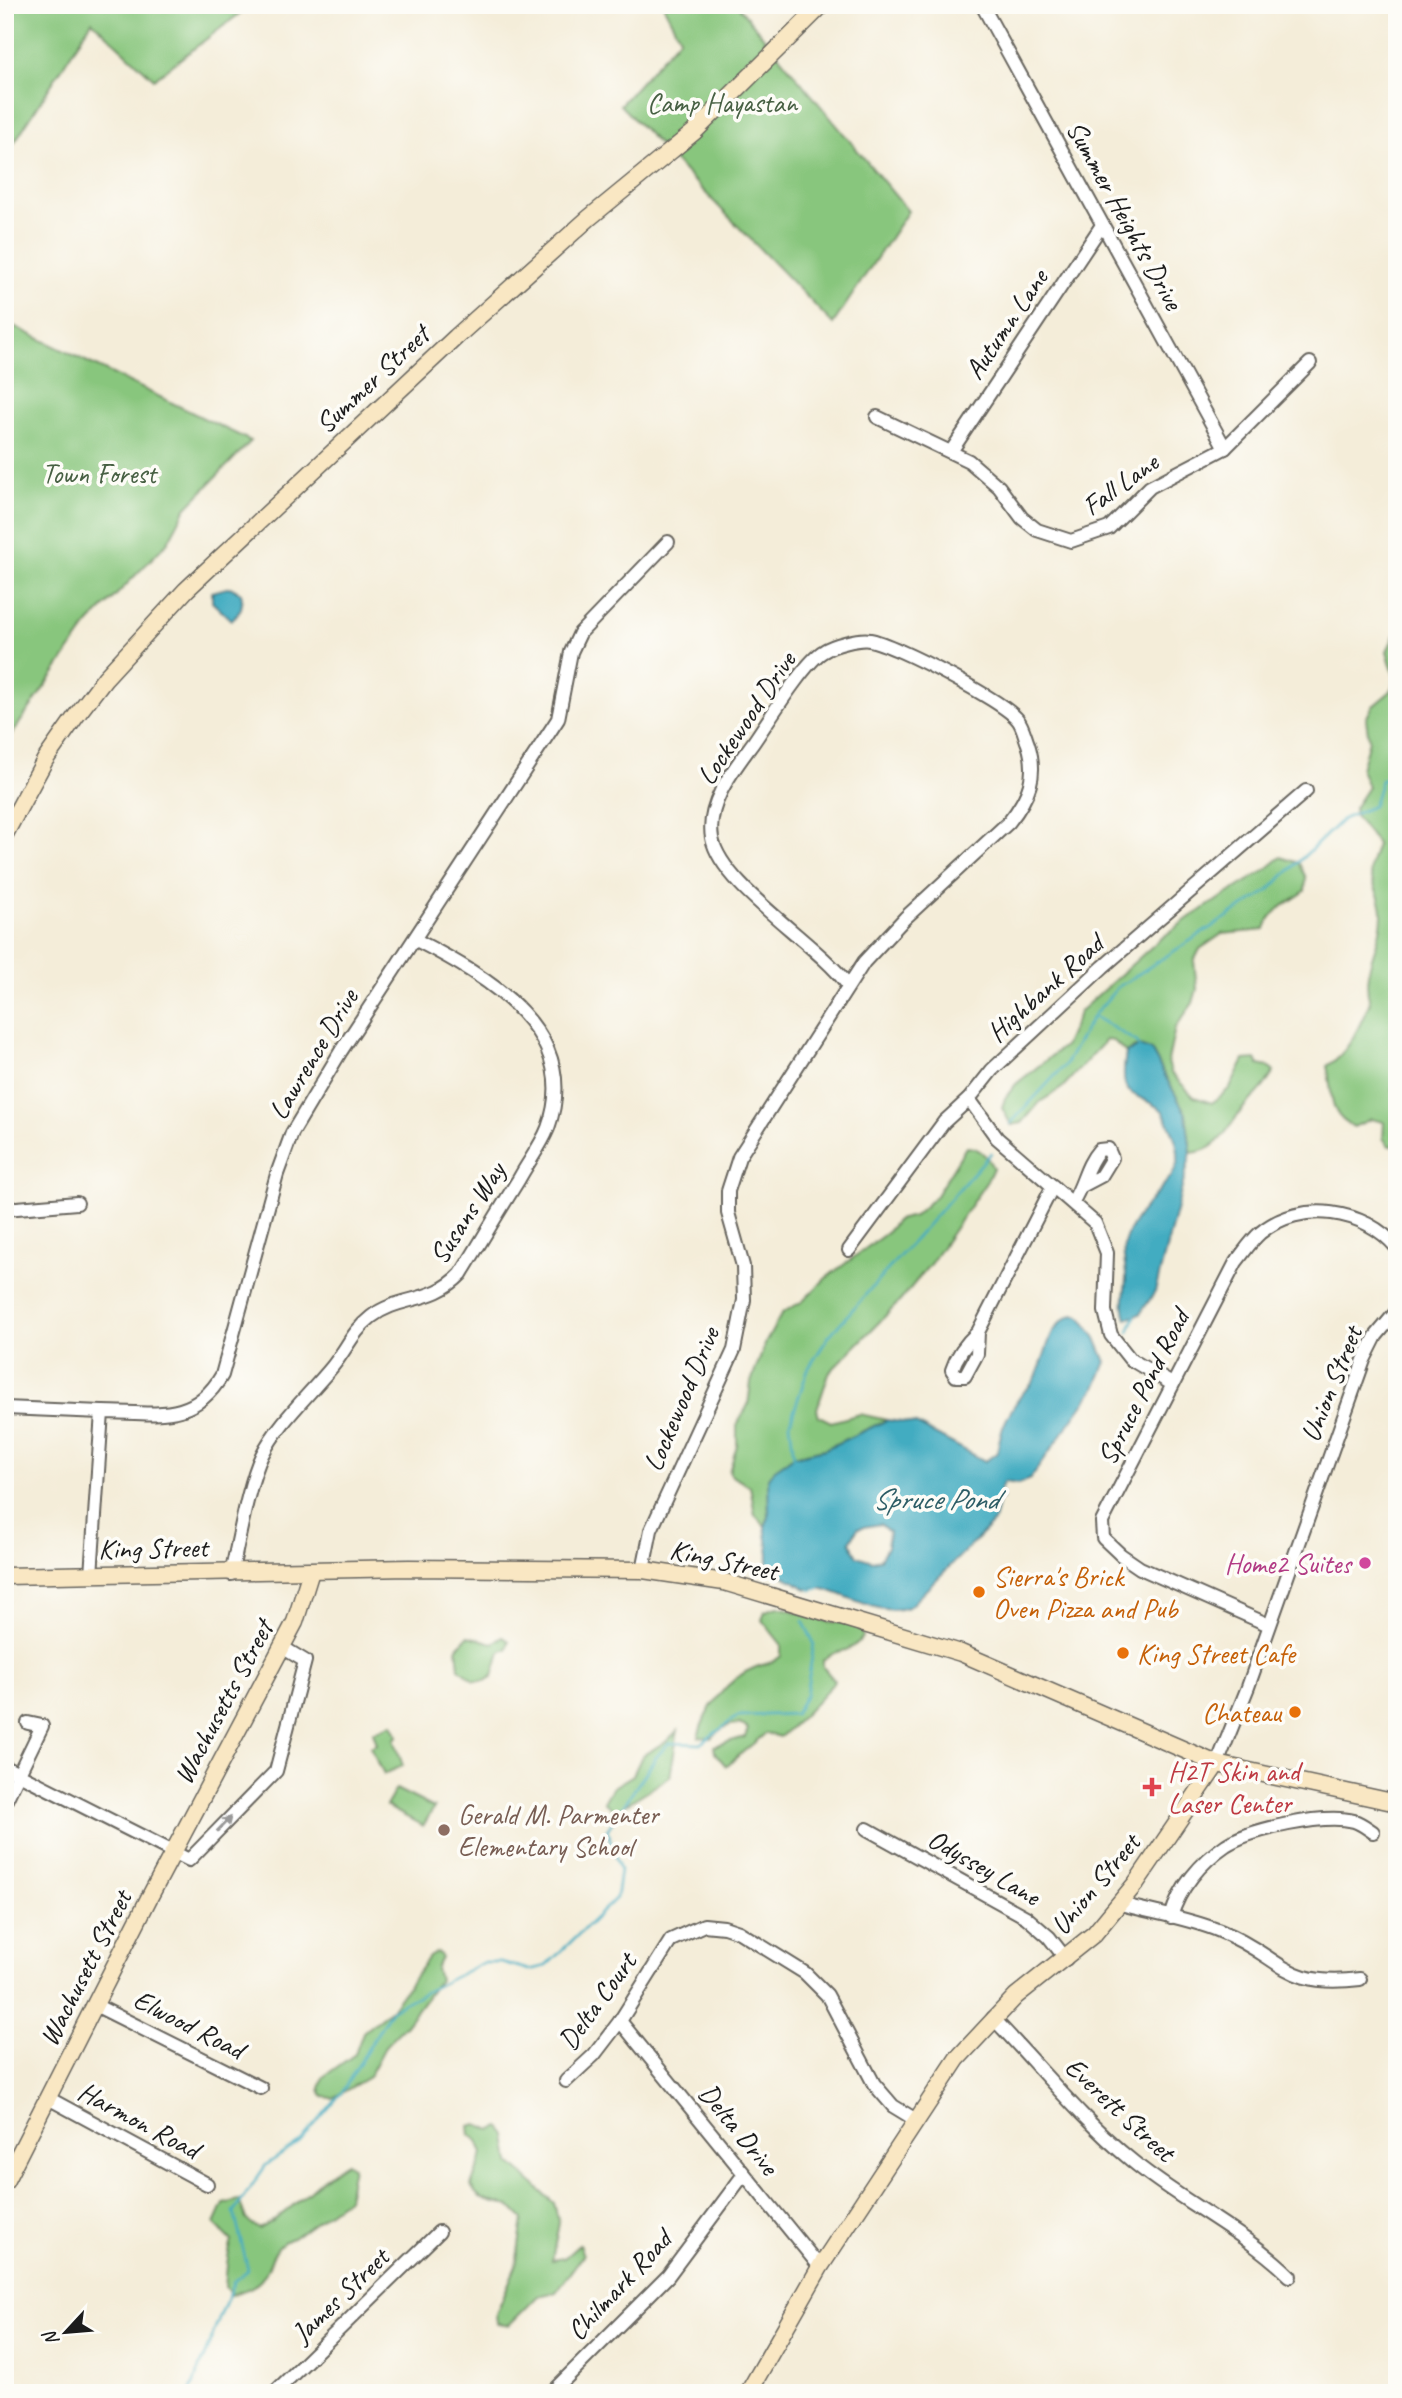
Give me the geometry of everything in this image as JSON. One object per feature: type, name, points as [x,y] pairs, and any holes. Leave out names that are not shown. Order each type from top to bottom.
[{"type":"main road","name":"Summer Street","points":[[5,834],[45,761],[76,716],[106,678],[186,590],[589,218],[694,132],[768,62],[822,5]]},
{"type":"main road","name":"King Street","points":[[5,1576],[311,1571],[643,1570],[724,1582],[961,1653],[1217,1764],[1397,1803]]},
{"type":"main road","name":"Wachusetts Street","points":[[173,1853],[295,1622],[311,1571]]},
{"type":"main road","name":"Union Street","points":[[747,2393],[820,2267],[957,2059],[1016,1996],[1090,1939],[1121,1904],[1217,1764]]},
{"type":"main road","name":"Wachusett Street","points":[[5,2182],[173,1853]]},
{"type":"street","name":"Summer Heights Drive","points":[[982,5],[1225,448]]},
{"type":"street","name":"Autumn Lane","points":[[952,450],[1102,225]]},
{"type":"street","name":"Fall Lane","points":[[877,417],[952,450],[987,474],[1022,518],[1037,530],[1071,541],[1108,528],[1150,487],[1225,448],[1310,363]]},
{"type":"street","name":"Lawrence Drive","points":[[5,1408],[176,1412],[193,1406],[212,1392],[222,1374],[277,1174],[292,1133],[341,1051],[558,719],[571,652],[580,633],[668,542]]},
{"type":"street","name":"Lockewood Drive","points":[[643,1570],[651,1530],[734,1350],[744,1300],[743,1266],[728,1213],[728,1184],[733,1171],[847,985],[905,918],[1009,822],[1022,806],[1033,772],[1033,762],[1018,719],[964,682],[886,644],[866,639],[823,651],[793,685],[737,765],[715,802],[712,837],[722,860],[746,888],[834,966],[847,985]]},
{"type":"street","name":"Highbank Road","points":[[849,1250],[944,1122],[969,1100],[992,1070],[1070,997],[1306,791]]},
{"type":"street","name":"Susans Way","points":[[230,1574],[256,1468],[276,1433],[335,1364],[354,1332],[369,1318],[382,1309],[441,1291],[461,1275],[548,1128],[557,1089],[556,1073],[549,1051],[534,1024],[514,1002],[416,940]]},
{"type":"street","points":[[969,1100],[990,1130],[1095,1223],[1105,1245],[1108,1263],[1105,1311],[1111,1335],[1130,1359],[1172,1384]]},
{"type":"street","points":[[978,1332],[1053,1186]]},
{"type":"street","points":[[1073,1201],[1082,1186]]},
{"type":"street","points":[[5,1209],[77,1203]]},
{"type":"street","name":"Spruce Pond Road","points":[[1269,1625],[1129,1562],[1101,1533],[1105,1514],[1236,1262],[1267,1228],[1310,1213],[1341,1214],[1368,1223],[1397,1248]]},
{"type":"street","name":"Union Street","points":[[1217,1764],[1364,1360],[1381,1329],[1397,1311]]},
{"type":"street","points":[[91,1575],[102,1412]]},
{"type":"street","points":[[5,1767],[189,1860],[276,1771],[305,1661],[282,1647]]},
{"type":"street","points":[[5,1802],[42,1726],[28,1723]]},
{"type":"street","points":[[1171,1917],[1179,1895],[1194,1874],[1232,1842],[1274,1828],[1315,1821],[1354,1821],[1373,1832]]},
{"type":"street","name":"Odyssey Lane","points":[[867,1829],[1026,1917],[1049,1937],[1066,1959]]},
{"type":"street","points":[[1121,1904],[1223,1932],[1303,1979],[1331,1983],[1360,1979]]},
{"type":"street","name":"Delta Court","points":[[566,2081],[594,2055],[620,2021],[664,1948],[684,1933],[704,1925],[724,1927],[739,1932],[805,1973],[827,1995],[874,2084],[893,2106],[916,2120]]},
{"type":"street","name":"Elwood Road","points":[[95,2005],[261,2088]]},
{"type":"street","name":"Everett Street","points":[[993,2018],[1119,2150],[1248,2240],[1290,2276]]},
{"type":"street","name":"Delta Drive","points":[[620,2021],[820,2267]]},
{"type":"street","name":"Harmon Road","points":[[48,2098],[207,2184]]},
{"type":"street","name":"Chilmark Road","points":[[551,2393],[668,2276],[744,2174]]},
{"type":"street","name":"James Street","points":[[274,2393],[439,2232]]},
{"type":"green space","points":[[5,5],[251,5],[154,79],[92,21],[5,157]]},
{"type":"green space","name":"Camp Hayastan","points":[[663,5],[737,5],[908,211],[833,324],[620,105],[680,38]]},
{"type":"green space","name":"Town Forest","points":[[5,322],[251,441],[186,508],[168,542],[89,623],[12,734],[5,729]]},
{"type":"green space","points":[[1397,630],[1397,1073],[1392,1091],[1397,1093],[1397,1145],[1389,1146],[1383,1138],[1384,1122],[1371,1119],[1354,1127],[1339,1116],[1333,1102],[1327,1066],[1348,1046],[1370,1002],[1367,979],[1382,912],[1370,870],[1377,844],[1355,816],[1354,808],[1368,787],[1361,769],[1369,740],[1366,719],[1372,707],[1391,691],[1395,678],[1387,651]]},
{"type":"green space","points":[[1281,857],[1299,863],[1306,878],[1305,891],[1275,912],[1265,930],[1222,934],[1200,949],[1194,961],[1197,989],[1193,1003],[1175,1028],[1168,1061],[1171,1073],[1194,1097],[1212,1103],[1230,1088],[1244,1060],[1256,1059],[1259,1065],[1269,1067],[1274,1072],[1219,1140],[1211,1147],[1191,1153],[1186,1114],[1151,1050],[1135,1047],[1126,1053],[1114,1041],[1106,1040],[1062,1088],[1040,1102],[1022,1123],[1011,1125],[1002,1108],[1005,1098],[1016,1084],[1065,1045],[1080,1011],[1159,940]]},
{"type":"green space","points":[[966,1147],[979,1150],[991,1164],[993,1168],[987,1181],[931,1263],[901,1300],[829,1373],[817,1409],[819,1416],[831,1422],[860,1414],[887,1420],[825,1449],[794,1456],[768,1478],[769,1517],[765,1526],[755,1515],[750,1486],[729,1472],[737,1445],[737,1425],[748,1405],[751,1382],[766,1342],[782,1313],[803,1301],[826,1278],[885,1234],[897,1220],[914,1216],[935,1197]]},
{"type":"green space","points":[[777,1607],[853,1625],[862,1629],[863,1637],[853,1647],[823,1660],[823,1667],[834,1680],[792,1726],[780,1737],[766,1733],[726,1766],[715,1753],[714,1746],[745,1737],[748,1729],[734,1724],[711,1738],[698,1737],[701,1726],[712,1705],[736,1679],[745,1672],[781,1656],[781,1644],[762,1620],[765,1611]]},
{"type":"green space","points":[[468,1636],[493,1643],[503,1637],[509,1641],[507,1649],[500,1652],[493,1676],[485,1681],[474,1681],[459,1668],[457,1648]]},
{"type":"green space","points":[[392,1724],[398,1736],[394,1739],[403,1766],[384,1774],[370,1747],[377,1744],[373,1732]]},
{"type":"green space","points":[[678,1730],[670,1777],[615,1811],[604,1802],[612,1788],[633,1775],[642,1756],[668,1740]]},
{"type":"green space","points":[[396,1789],[434,1808],[423,1826],[386,1806]]},
{"type":"green space","points":[[437,1952],[441,1957],[436,1969],[439,1980],[406,2025],[386,2045],[369,2077],[333,2098],[323,2097],[320,2089],[323,2077],[355,2054],[363,2032],[391,2009],[429,1957]]},
{"type":"green space","points":[[477,2124],[492,2130],[501,2127],[506,2135],[510,2163],[554,2203],[559,2223],[552,2260],[564,2258],[579,2245],[583,2255],[556,2292],[538,2296],[509,2325],[497,2323],[496,2314],[516,2266],[523,2219],[510,2206],[483,2199],[471,2186],[483,2153],[478,2141],[470,2135],[469,2126]]},
{"type":"green space","points":[[347,2162],[353,2167],[347,2199],[280,2245],[258,2283],[231,2295],[225,2287],[232,2241],[215,2224],[224,2204],[239,2200],[246,2219],[259,2229],[272,2222]]},
{"type":"water","points":[[230,587],[241,593],[242,602],[239,611],[231,620],[212,602],[212,592]]},
{"type":"water","points":[[1139,1046],[1151,1050],[1186,1114],[1191,1153],[1155,1292],[1140,1314],[1127,1319],[1124,1304],[1126,1238],[1135,1221],[1174,1171],[1178,1161],[1172,1131],[1162,1110],[1126,1087],[1126,1053]]},
{"type":"water","name":"Spruce Pond","points":[[1073,1315],[1080,1316],[1096,1338],[1106,1362],[1095,1388],[1030,1479],[1019,1484],[1004,1482],[1000,1489],[1003,1498],[998,1503],[994,1522],[910,1606],[883,1609],[828,1590],[807,1589],[767,1567],[769,1554],[765,1526],[769,1517],[768,1478],[775,1469],[794,1456],[825,1449],[887,1420],[916,1424],[985,1461],[997,1453],[1000,1436],[1009,1415],[1033,1382],[1052,1335],[1064,1320]],"holes":[[[880,1524],[889,1532],[887,1547],[880,1559],[872,1561],[857,1556],[850,1542],[858,1528]]]},
{"type":"waterway","points":[[1010,1124],[1065,1065],[1093,1016],[1118,987],[1268,891],[1343,819],[1373,806],[1381,780],[1397,774]]},
{"type":"waterway","points":[[1093,1016],[1137,1042],[1139,1047]]},
{"type":"waterway","points":[[794,1458],[790,1423],[808,1369],[829,1336],[991,1153]]},
{"type":"waterway","points":[[1129,1332],[1135,1316]]},
{"type":"waterway","points":[[810,1586],[811,1590],[820,1588]]},
{"type":"waterway","points":[[190,2393],[234,2281],[248,2270],[234,2212],[266,2165],[300,2142],[342,2092],[392,2009],[484,1962],[501,1962],[529,1970],[546,1966],[616,1898],[620,1870],[607,1830],[657,1756],[669,1743],[700,1744],[738,1716],[795,1714],[806,1695],[814,1643],[803,1621]]},
{"type":"place","name":"Home2 Suites","points":[[1365,1563]]},
{"type":"place","name":"Sierra's Brick Oven Pizza and Pub","points":[[979,1592]]},
{"type":"place","name":"King Street Cafe","points":[[1123,1653]]},
{"type":"place","name":"Chateau","points":[[1295,1712]]},
{"type":"place","name":"H2T Skin and Laser Center","points":[[1152,1787]]},
{"type":"place","name":"Gerald M. Parmenter Elementary School","points":[[444,1830]]}]
